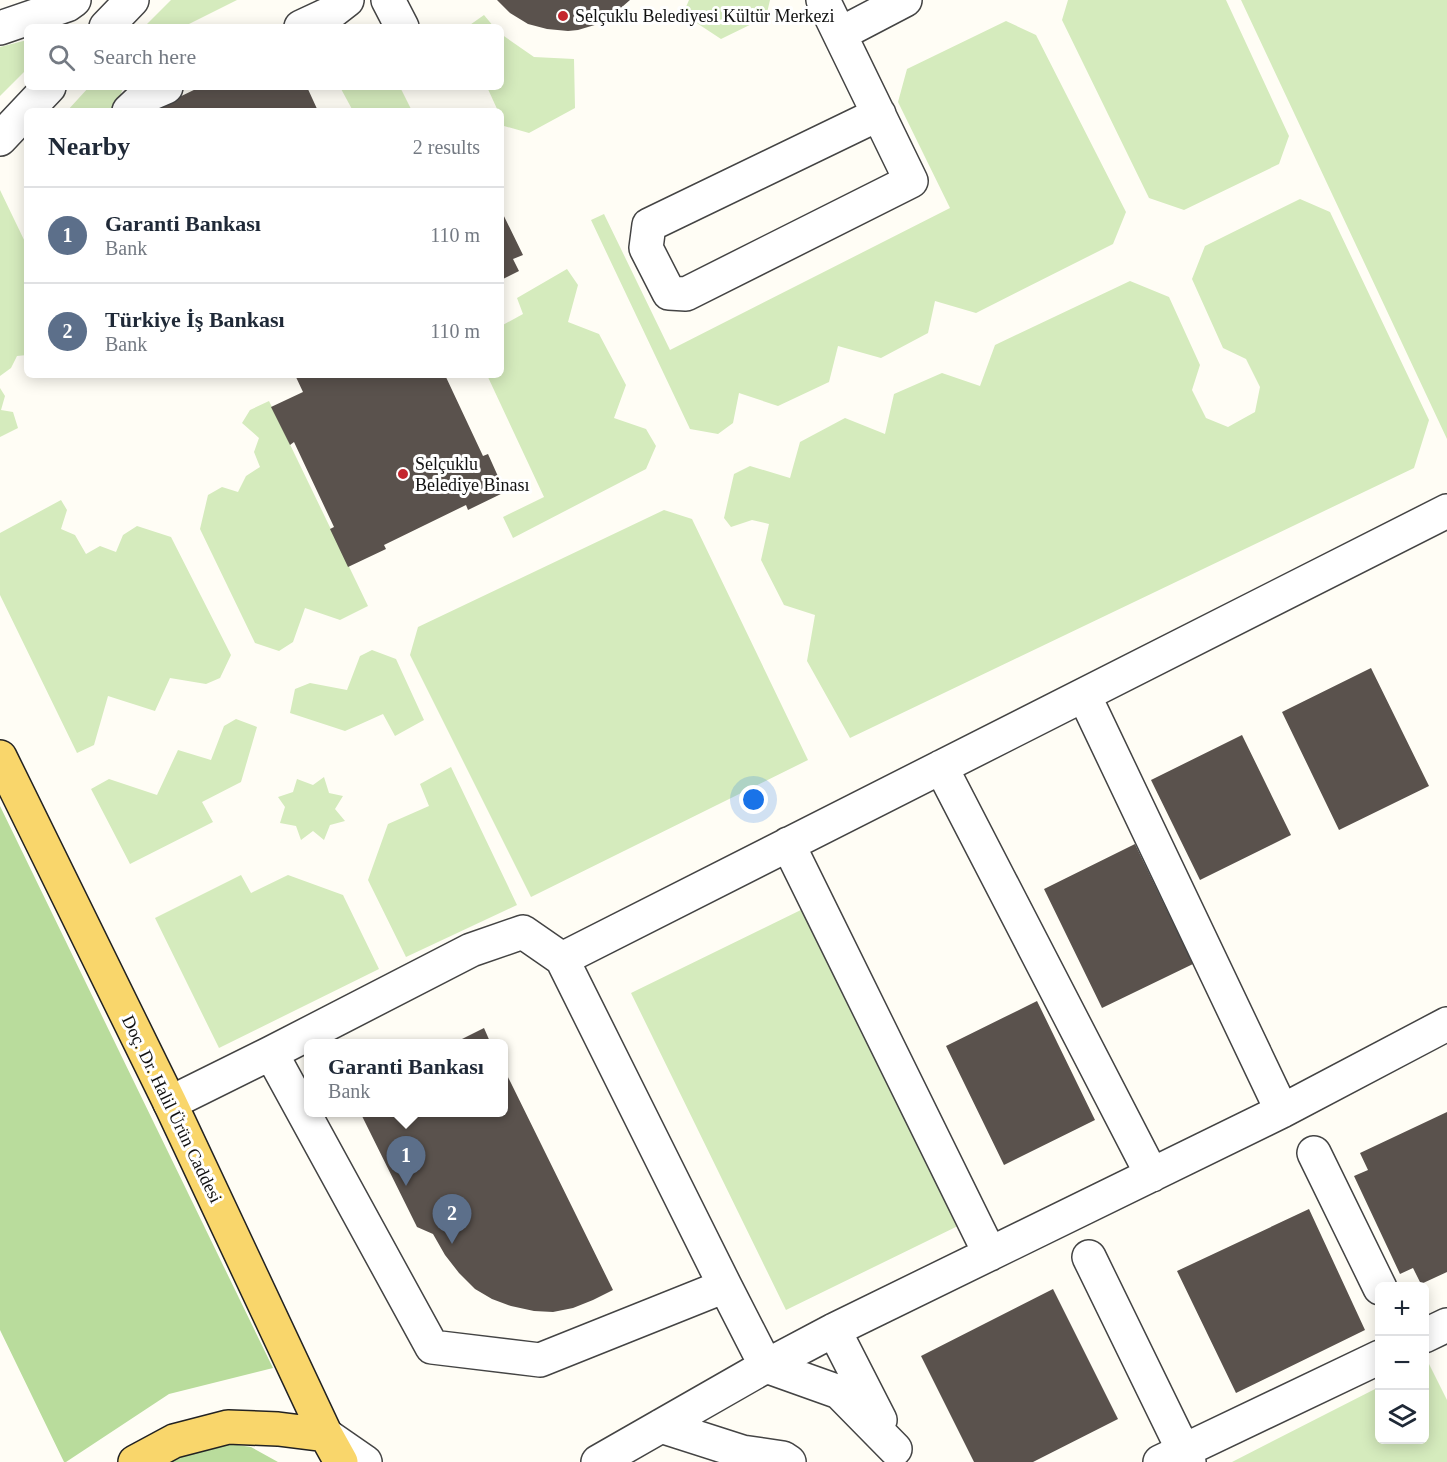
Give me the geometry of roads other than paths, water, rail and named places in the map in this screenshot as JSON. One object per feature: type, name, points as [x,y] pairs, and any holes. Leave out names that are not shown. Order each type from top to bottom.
[{"type":"main road","name":"Doç. Dr. Halil Ürün Caddesi","points":[[0,757],[170,1103],[333,1449]]},
{"type":"main road","points":[[135,1462],[174,1441],[228,1427],[278,1429],[333,1449]]},
{"type":"street","points":[[0,28],[66,5],[74,0]]},
{"type":"street","points":[[109,24],[132,0]]},
{"type":"street","points":[[307,24],[329,14],[347,0]]},
{"type":"street","points":[[388,0],[400,24]]},
{"type":"street","points":[[823,0],[879,114],[911,181],[686,294],[669,293],[646,248],[649,225],[879,114]]},
{"type":"street","points":[[840,34],[904,0]]},
{"type":"street","points":[[29,108],[46,90]]},
{"type":"street","points":[[132,108],[145,96],[159,90]]},
{"type":"street","points":[[0,139],[24,114]]},
{"type":"street","points":[[562,959],[1447,511]]},
{"type":"street","points":[[1083,695],[1282,1110]]},
{"type":"street","points":[[941,767],[1152,1175]]},
{"type":"street","points":[[788,844],[990,1254]]},
{"type":"street","points":[[170,1103],[471,950],[523,932],[562,959],[766,1366],[839,1392],[898,1455]]},
{"type":"street","points":[[598,1462],[834,1330],[1152,1175],[1447,1024]]},
{"type":"street","points":[[271,1053],[304,1113]]},
{"type":"street","points":[[306,1117],[432,1347],[540,1360],[725,1286]]},
{"type":"street","points":[[1314,1153],[1377,1282]]},
{"type":"street","points":[[1089,1257],[1178,1458],[1375,1360]]},
{"type":"street","points":[[1429,1334],[1447,1325]]},
{"type":"street","points":[[834,1330],[898,1455]]},
{"type":"street","points":[[661,1426],[744,1457]]},
{"type":"street","points":[[333,1449],[365,1462]]},
{"type":"street","points":[[700,1462],[705,1458],[744,1457],[783,1458],[789,1462]]},
{"type":"place","name":"Selçuklu Belediyesi Kültür Merkezi","points":[[563,16]]},
{"type":"place","name":"Selçuklu Belediye Binası","points":[[403,474]]},
{"type":"place","name":"Garanti Bankası","points":[[406,1186]]},
{"type":"place","name":"Türkiye İş Bankası","points":[[452,1244]]}]
